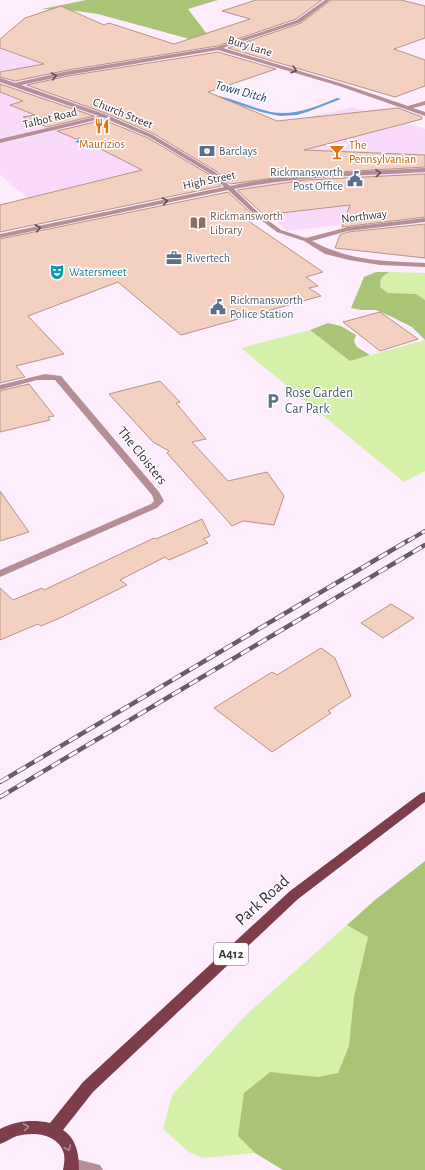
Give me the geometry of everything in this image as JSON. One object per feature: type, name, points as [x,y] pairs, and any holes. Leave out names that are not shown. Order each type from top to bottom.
[{"type":"main road","name":"Park Road","points":[[53,1131],[88,1087],[294,895],[425,796]]},
{"type":"main road","points":[[0,1137],[14,1129],[27,1126],[41,1126],[53,1131],[64,1140],[70,1151],[71,1168]]},
{"type":"street","points":[[218,48],[299,21],[328,0]]},
{"type":"street","name":"Bury Lane","points":[[16,85],[68,73],[218,48],[410,107],[425,114]]},
{"type":"street","name":"Church Street","points":[[0,80],[105,116],[146,133],[182,153],[213,173],[227,187]]},
{"type":"street","points":[[410,107],[425,103]]},
{"type":"street","name":"Talbot Road","points":[[0,141],[105,116]]},
{"type":"street","name":"High Street","points":[[0,236],[227,187],[258,182],[301,177],[425,170]]},
{"type":"street","points":[[227,187],[272,227],[306,240],[328,252],[349,258],[380,263],[425,266]]},
{"type":"street","name":"Northway","points":[[306,240],[343,230],[425,220]]},
{"type":"street","name":"The Cloisters","points":[[0,388],[52,376],[58,378],[156,494],[159,501],[154,506],[0,574]]},
{"type":"street","points":[[71,1168],[95,1170]]},
{"type":"shaded area","points":[[0,49],[63,71],[114,81],[169,99],[106,120],[166,150],[353,107],[425,129],[425,215],[287,231],[233,181],[145,201],[44,212],[0,175]]},
{"type":"green space","points":[[86,0],[218,0],[188,9],[210,38],[208,44],[98,14],[42,9]]},
{"type":"green space","points":[[376,272],[389,272],[381,278],[380,287],[388,293],[416,294],[425,300],[425,340],[412,327],[390,316],[376,310],[351,308],[364,277]]},
{"type":"green space","points":[[389,272],[425,273],[425,300],[416,294],[388,293],[380,287],[381,278]]},
{"type":"green space","points":[[328,323],[341,326],[356,335],[354,341],[357,347],[370,355],[350,361],[310,330]]},
{"type":"green space","points":[[310,330],[350,361],[425,340],[425,471],[404,482],[241,348]]},
{"type":"green space","points":[[425,861],[425,1170],[264,1152],[203,1158],[189,1152],[163,1129],[172,1095],[246,1015],[375,900]]},
{"type":"green space","points":[[425,861],[425,1170],[283,1170],[255,1153],[238,1136],[244,1093],[270,1072],[318,1077],[338,1073],[349,1046],[354,997],[368,937],[347,925],[375,900]]},
{"type":"building","points":[[256,0],[322,0],[296,19],[217,46],[68,70],[15,81],[0,77],[0,72],[44,64],[0,48],[0,39],[25,18],[61,6],[104,25],[109,23],[174,44],[250,19],[222,11]]},
{"type":"building","points":[[331,0],[401,0],[425,6],[425,38],[394,49],[425,60],[425,86],[395,97],[228,48],[301,23]]},
{"type":"building","points":[[218,52],[276,69],[208,92],[277,121],[398,108],[422,117],[422,119],[304,150],[425,155],[425,167],[303,174],[230,184],[216,171],[154,134],[108,114],[27,85],[68,76]]},
{"type":"building","points":[[0,84],[94,116],[47,127],[23,117],[35,115],[10,105],[23,101],[0,92]]},
{"type":"building","points":[[104,120],[148,138],[210,175],[221,186],[0,232],[0,205],[142,170],[79,138],[76,139],[57,131]]},
{"type":"building","points":[[425,174],[425,217],[342,227],[350,205],[264,215],[237,190],[305,180]]},
{"type":"building","points":[[228,192],[254,216],[244,218],[323,272],[306,277],[318,286],[309,288],[321,296],[181,335],[118,282],[28,316],[64,354],[16,366],[25,377],[0,383],[0,239]]},
{"type":"building","points":[[425,224],[425,258],[335,248],[340,235],[348,232]]},
{"type":"building","points":[[380,312],[418,339],[380,351],[343,322]]},
{"type":"building","points":[[160,381],[180,402],[176,403],[206,439],[192,442],[228,481],[267,472],[284,496],[274,525],[243,521],[232,526],[167,453],[169,451],[153,442],[109,394]]},
{"type":"building","points":[[29,384],[54,416],[48,417],[50,420],[0,432],[0,391]]},
{"type":"building","points":[[0,491],[29,532],[0,541]]},
{"type":"building","points":[[202,519],[210,536],[203,539],[208,543],[169,560],[165,557],[120,580],[127,585],[60,618],[41,626],[38,624],[0,640],[0,588],[13,600],[42,588],[44,590],[154,538],[156,539]]},
{"type":"building","points":[[391,604],[414,618],[383,638],[361,623]]},
{"type":"building","points":[[321,648],[335,658],[351,696],[328,711],[331,713],[272,752],[214,708],[272,672],[277,675]]},
{"type":"waterway","name":"Town Ditch","points":[[208,95],[224,98],[263,111],[280,114],[306,111],[339,99]]},
{"type":"waterway","name":"Town Ditch","points":[[77,142],[90,135]]},
{"type":"railway","points":[[408,541],[425,531]]},
{"type":"railway","points":[[0,782],[409,540]]},
{"type":"railway","points":[[0,797],[425,545]]},
{"type":"place","name":"Maurizios","points":[[102,126]]},
{"type":"place","name":"Barclays","points":[[207,151]]},
{"type":"place","name":"The Pennsylvanian","points":[[337,152]]},
{"type":"place","name":"Rickmansworth Post Office","points":[[355,179]]},
{"type":"place","name":"Rickmansworth Library","points":[[198,223]]},
{"type":"place","name":"Rivertech","points":[[174,258]]},
{"type":"place","name":"Watersmeet","points":[[57,272]]},
{"type":"place","name":"Rickmansworth Police Station","points":[[218,307]]},
{"type":"place","name":"Rose Garden Car Park","points":[[273,401]]}]
